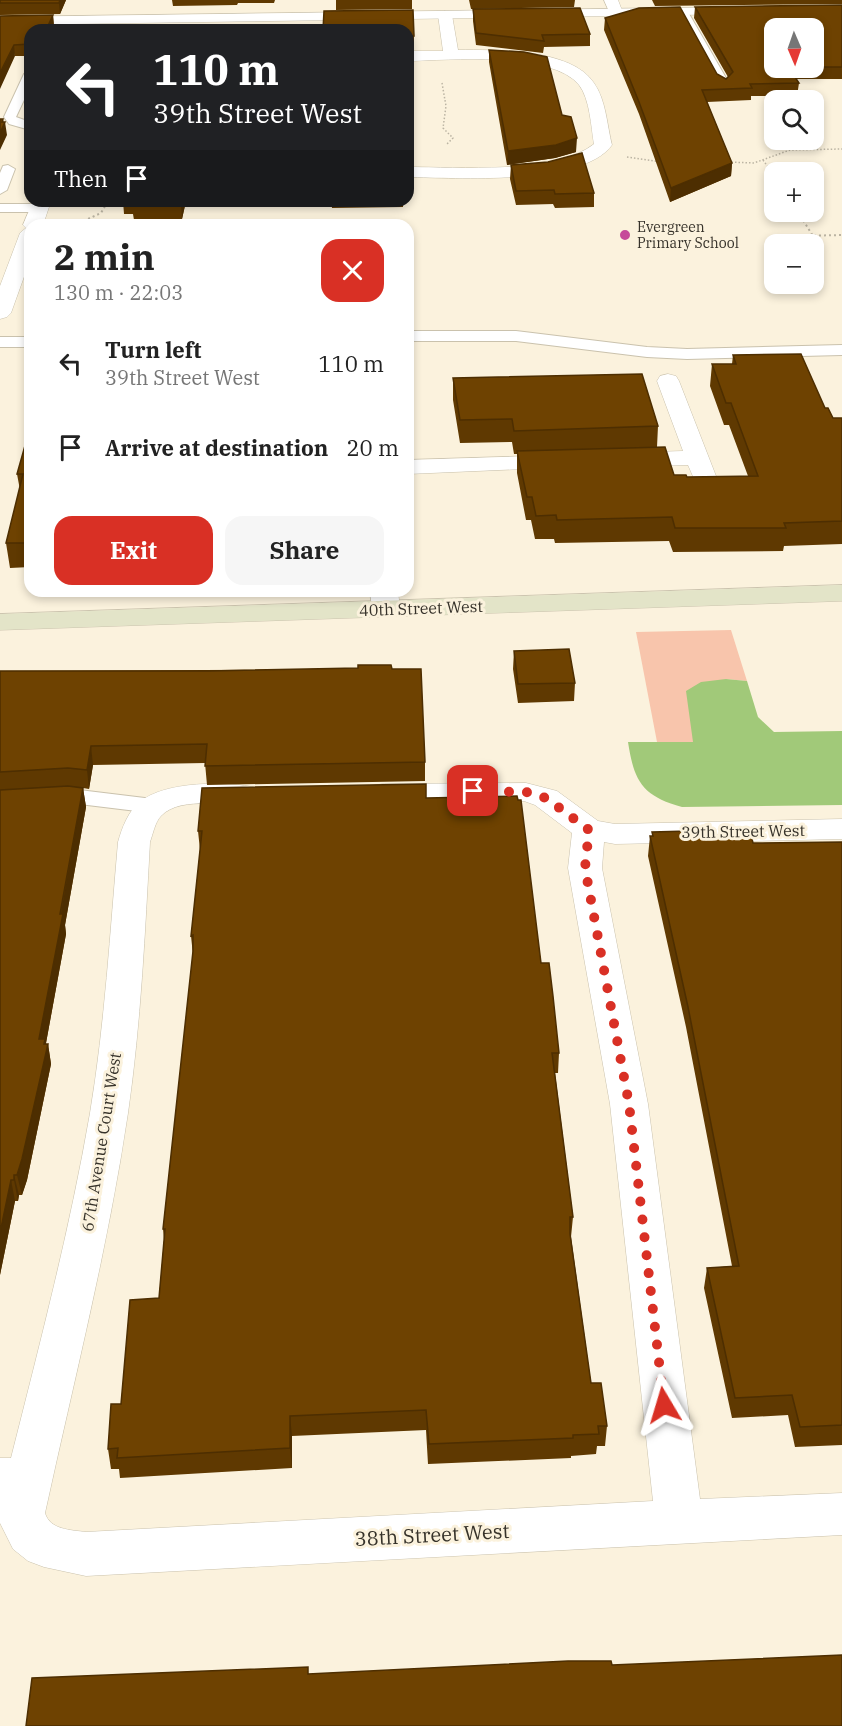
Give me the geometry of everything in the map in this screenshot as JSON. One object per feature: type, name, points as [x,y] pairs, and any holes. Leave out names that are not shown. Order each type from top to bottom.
[{"type":"main road","name":"40th Street West","points":[[0,622],[385,600],[842,593]]},
{"type":"street","points":[[0,21],[445,15],[613,6],[683,12],[751,11]]},
{"type":"street","points":[[445,15],[451,56]]},
{"type":"street","points":[[414,56],[533,59],[551,62],[575,73],[587,84],[603,145],[598,151],[572,162],[527,171],[414,172]]},
{"type":"street","points":[[0,312],[24,249]]},
{"type":"street","points":[[668,381],[707,483]]},
{"type":"street","points":[[414,467],[696,458]]},
{"type":"street","name":"39th Street West","points":[[354,793],[526,792],[546,798],[589,830],[615,834],[842,829]]},
{"type":"street","points":[[153,806],[180,797],[271,795]]},
{"type":"street","name":"67th Avenue Court West","points":[[15,1478],[91,1212],[110,1101],[125,969],[134,842],[140,823],[153,806]]},
{"type":"street","points":[[589,830],[585,868],[629,1104],[654,1335],[679,1521]]},
{"type":"street","name":"38th Street West","points":[[14,1532],[23,1527],[15,1478]]},
{"type":"street","name":"38th Street West","points":[[14,1532],[60,1550],[86,1554],[842,1514]]},
{"type":"lane","points":[[683,12],[724,85]]},
{"type":"lane","points":[[24,87],[10,117],[13,121],[24,124]]},
{"type":"lane","points":[[0,190],[8,169]]},
{"type":"lane","points":[[0,208],[38,211]]},
{"type":"lane","points":[[414,336],[516,336],[647,352],[687,354],[842,350]]},
{"type":"lane","points":[[0,342],[24,342]]},
{"type":"lane","points":[[0,800],[71,796],[153,806]]},
{"type":"path","points":[[440,79],[447,96],[445,109],[447,113],[443,128],[453,138],[443,146]]},
{"type":"path","points":[[720,162],[754,163],[790,150],[842,149]]},
{"type":"path","points":[[598,151],[652,162],[663,162]]},
{"type":"path","points":[[88,219],[101,213],[104,207]]},
{"type":"path","points":[[824,236],[842,236]]},
{"type":"shaded area","points":[[731,630],[747,681],[726,679],[694,742],[657,742],[636,632]]},
{"type":"shaded area","points":[[726,679],[747,681],[758,717],[774,732],[842,731],[842,805],[682,807],[658,798],[642,785],[633,767],[628,742],[693,742],[686,691],[701,682]]},
{"type":"building","points":[[0,0],[60,0],[59,3],[0,3]]},
{"type":"building","points":[[842,5],[842,67],[824,67],[824,18],[764,18],[764,78],[796,78],[799,83],[750,84],[752,88],[702,90],[732,163],[671,188],[605,18],[639,8],[680,7],[717,74],[726,79],[733,72],[695,7]]},
{"type":"building","points":[[580,8],[590,34],[542,35],[544,41],[476,33],[473,9]]},
{"type":"building","points":[[413,10],[414,24],[323,24],[324,11]]},
{"type":"building","points":[[53,15],[49,24],[24,24],[24,44],[14,45],[0,73],[0,16]]},
{"type":"building","points":[[489,50],[524,52],[547,57],[562,115],[571,117],[577,138],[556,145],[508,151]]},
{"type":"building","points":[[0,119],[5,122],[0,133]]},
{"type":"building","points":[[582,153],[594,193],[555,194],[554,190],[516,191],[511,165],[548,162]]},
{"type":"building","points":[[801,354],[825,408],[828,408],[833,418],[842,418],[842,521],[784,523],[786,528],[675,528],[672,517],[557,520],[556,515],[536,516],[532,497],[527,497],[517,451],[665,447],[674,475],[686,475],[687,477],[758,476],[731,403],[726,403],[712,364],[736,364],[733,355]]},
{"type":"building","points":[[642,374],[658,426],[514,431],[512,419],[460,420],[453,378]]},
{"type":"building","points":[[24,449],[24,543],[6,543],[23,474],[17,474]]},
{"type":"building","points":[[569,649],[575,683],[518,684],[514,651]]},
{"type":"building","points":[[358,665],[391,665],[392,669],[421,669],[425,762],[205,766],[207,744],[91,746],[87,770],[68,768],[0,772],[0,671],[209,671],[358,668]]},
{"type":"building","points":[[426,784],[426,798],[517,796],[518,800],[521,800],[541,963],[549,963],[553,996],[559,1053],[552,1053],[573,1217],[570,1217],[570,1234],[591,1383],[601,1383],[607,1426],[598,1426],[599,1434],[573,1435],[573,1438],[429,1444],[426,1410],[290,1416],[290,1448],[117,1458],[118,1448],[108,1449],[111,1404],[121,1404],[130,1300],[159,1298],[165,1229],[163,1229],[193,951],[193,935],[191,936],[202,831],[198,831],[202,788]]},
{"type":"building","points":[[68,786],[83,788],[60,914],[63,914],[39,1039],[45,1039],[44,1044],[48,1044],[22,1159],[17,1175],[14,1175],[14,1180],[11,1180],[0,1233],[0,790]]},
{"type":"building","points":[[689,831],[690,836],[751,835],[753,843],[842,842],[842,1425],[800,1427],[792,1395],[735,1398],[707,1268],[739,1266],[688,1007],[650,836],[653,836],[652,832]]},
{"type":"building","points":[[842,1655],[842,1726],[26,1726],[32,1678],[308,1667],[308,1674],[568,1661],[611,1661],[612,1665]]},
{"type":"place","name":"Evergreen Primary School","points":[[625,235]]},
{"type":"route","points":[[473,791],[526,792],[546,798],[589,830],[585,868],[629,1104],[654,1335],[664,1405]]}]
